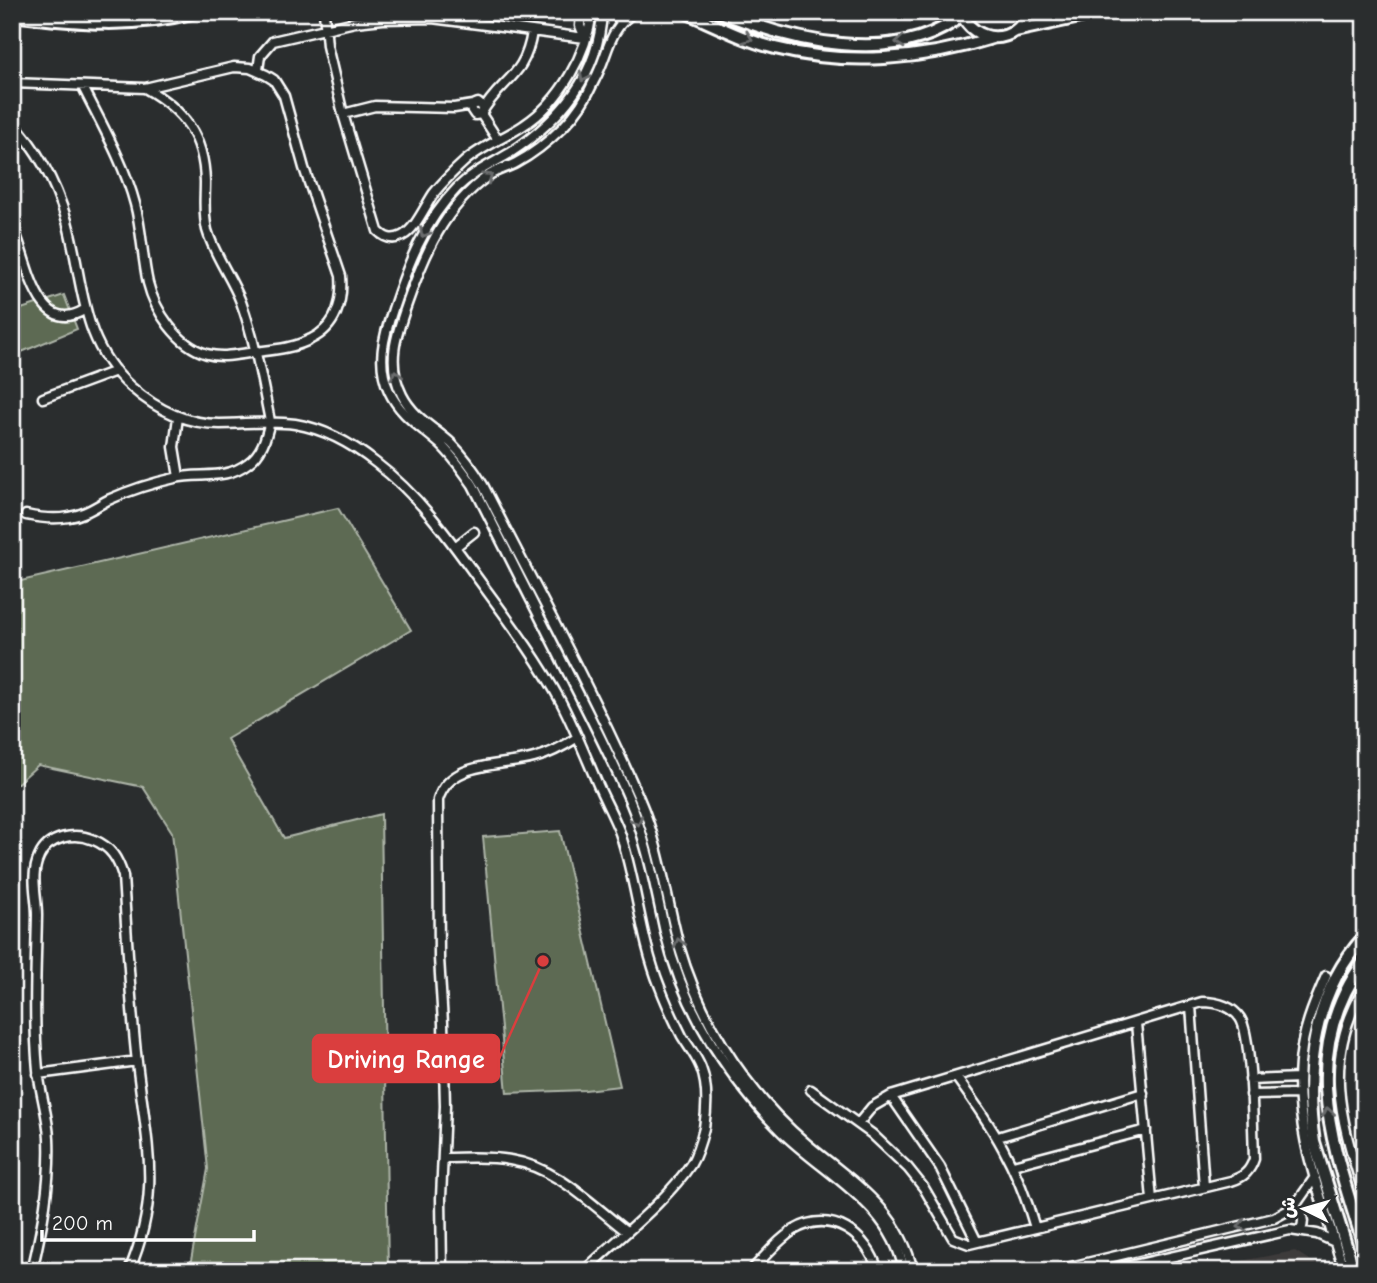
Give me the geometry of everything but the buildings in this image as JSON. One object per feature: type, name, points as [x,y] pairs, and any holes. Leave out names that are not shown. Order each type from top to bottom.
[{"type":"main road","points":[[12,15],[87,24],[122,24],[196,12]]},
{"type":"main road","points":[[685,12],[775,48],[819,56],[863,58],[954,49],[1008,35],[1022,25],[1028,12]]},
{"type":"main road","points":[[721,12],[779,34],[821,42],[864,44],[907,42],[941,30],[961,14],[977,34],[992,38]]},
{"type":"main road","points":[[1015,31],[1059,17],[1103,12]]},
{"type":"main road","points":[[941,30],[953,36],[954,49]]},
{"type":"main road","points":[[1354,1271],[1310,1143],[1309,1080],[1320,1020],[1339,971],[1365,936]]},
{"type":"main road","points":[[1365,960],[1345,991],[1333,1025],[1328,1042],[1325,1083],[1335,1146],[1365,1249]]},
{"type":"main road","points":[[1320,1020],[1333,1025]]},
{"type":"street","points":[[581,12],[580,26],[585,38]]},
{"type":"street","points":[[324,13],[327,46],[343,114],[378,230],[384,237],[396,238],[407,233],[435,192],[466,160],[526,124],[563,86],[578,60],[590,27],[592,12]]},
{"type":"street","points":[[614,12],[621,22]]},
{"type":"street","points":[[634,12],[621,22],[582,104],[563,127],[541,147],[516,163],[489,174],[467,194],[432,240],[419,267],[394,343],[393,357],[398,385],[412,410],[452,445],[483,485],[584,696],[629,799],[644,843],[674,961],[709,1040],[742,1087],[780,1130],[866,1202],[886,1227],[898,1249],[904,1271]]},
{"type":"street","points":[[603,13],[594,56],[586,76],[569,104],[528,141],[481,168],[458,187],[438,210],[422,235],[409,262],[383,339],[381,356],[388,389],[407,417],[440,444],[473,485],[639,800],[654,839],[680,950],[714,1030],[746,1079],[777,1116],[805,1143],[856,1183],[892,1220],[905,1243],[913,1271]]},
{"type":"street","points":[[258,70],[263,50],[273,41],[355,22],[408,17],[432,18],[585,38]]},
{"type":"street","points":[[343,114],[375,106],[477,109],[519,71],[526,59],[532,32]]},
{"type":"street","points":[[12,83],[145,89],[234,67],[258,70],[274,80],[284,96],[304,167],[341,276],[342,291],[334,318],[325,329],[314,338],[296,345],[220,356],[206,354],[182,339],[161,314],[148,283],[138,218],[125,172],[83,87]]},
{"type":"street","points":[[26,515],[47,519],[68,518],[88,512],[130,491],[179,477],[220,476],[236,471],[249,463],[260,451],[270,422],[241,303],[208,232],[203,208],[203,160],[196,137],[183,117],[166,100],[145,89]]},
{"type":"street","points":[[477,109],[498,140]]},
{"type":"street","points":[[12,122],[38,155],[55,188],[67,222],[84,310],[97,342],[130,387],[154,405],[178,417],[198,423],[295,424],[331,434],[374,461],[408,489],[433,516],[540,667],[578,737],[618,829],[634,879],[659,985],[682,1036],[701,1066],[705,1086],[704,1125],[692,1163],[664,1195],[584,1271]]},
{"type":"street","points":[[12,225],[42,304],[57,316],[76,315],[84,310]]},
{"type":"street","points":[[43,398],[116,371]]},
{"type":"street","points":[[178,417],[174,447],[179,477]]},
{"type":"street","points":[[455,547],[474,532]]},
{"type":"street","points":[[442,1271],[445,1064],[439,958],[440,793],[454,776],[464,771],[533,758],[578,737]]},
{"type":"street","points":[[32,1271],[46,1194],[49,1144],[38,1074],[34,1018],[37,911],[35,871],[40,854],[46,847],[72,836],[88,838],[111,850],[119,862],[123,876],[137,1061],[148,1142],[150,1198],[144,1232],[129,1271]]},
{"type":"street","points":[[1326,976],[1306,1029],[1299,1094],[1315,1177],[1344,1271]]},
{"type":"street","points":[[1365,987],[1346,1031],[1339,1066],[1339,1104],[1365,1198]]},
{"type":"street","points":[[811,1090],[883,1143],[908,1168],[924,1188],[953,1238],[961,1243],[977,1242],[1236,1179],[1251,1168],[1254,1158],[1246,1030],[1241,1020],[1224,1005],[1202,1002],[891,1096],[872,1107],[858,1124]]},
{"type":"street","points":[[1191,1006],[1204,1187]]},
{"type":"street","points":[[1136,1023],[1152,1200]]},
{"type":"street","points":[[38,1074],[137,1061]]},
{"type":"street","points":[[956,1077],[998,1137],[1013,1165],[1035,1228]]},
{"type":"street","points":[[1250,1080],[1299,1077]]},
{"type":"street","points":[[998,1137],[1143,1093]]},
{"type":"street","points":[[1251,1095],[1299,1094]]},
{"type":"street","points":[[891,1096],[940,1167],[977,1242]]},
{"type":"street","points":[[1013,1165],[1146,1130]]},
{"type":"street","points":[[1335,1146],[1348,1142]]},
{"type":"street","points":[[444,1158],[510,1160],[537,1167],[562,1181],[626,1231]]},
{"type":"street","points":[[1054,1271],[1274,1217],[1294,1206],[1315,1177]]},
{"type":"street","points":[[1294,1206],[1304,1220],[1301,1230]]},
{"type":"street","points":[[751,1271],[797,1229],[814,1224],[843,1227],[856,1234],[874,1257],[878,1271]]},
{"type":"street","points":[[1108,1271],[1278,1232],[1301,1230],[1335,1242]]},
{"type":"street","points":[[1207,1234],[1211,1247]]},
{"type":"shaded area","points":[[1295,1251],[1317,1265],[1320,1271],[1186,1271]]},
{"type":"green space","points":[[64,295],[77,329],[12,356],[12,312]]},
{"type":"green space","points":[[338,508],[411,630],[227,739],[284,838],[381,814],[388,1271],[189,1271],[208,1169],[172,832],[143,787],[38,765],[12,788],[12,583]]},
{"type":"green space","points":[[560,831],[620,1086],[507,1093],[483,837]]},
{"type":"place","name":"Driving Range","points":[[543,961]]}]
